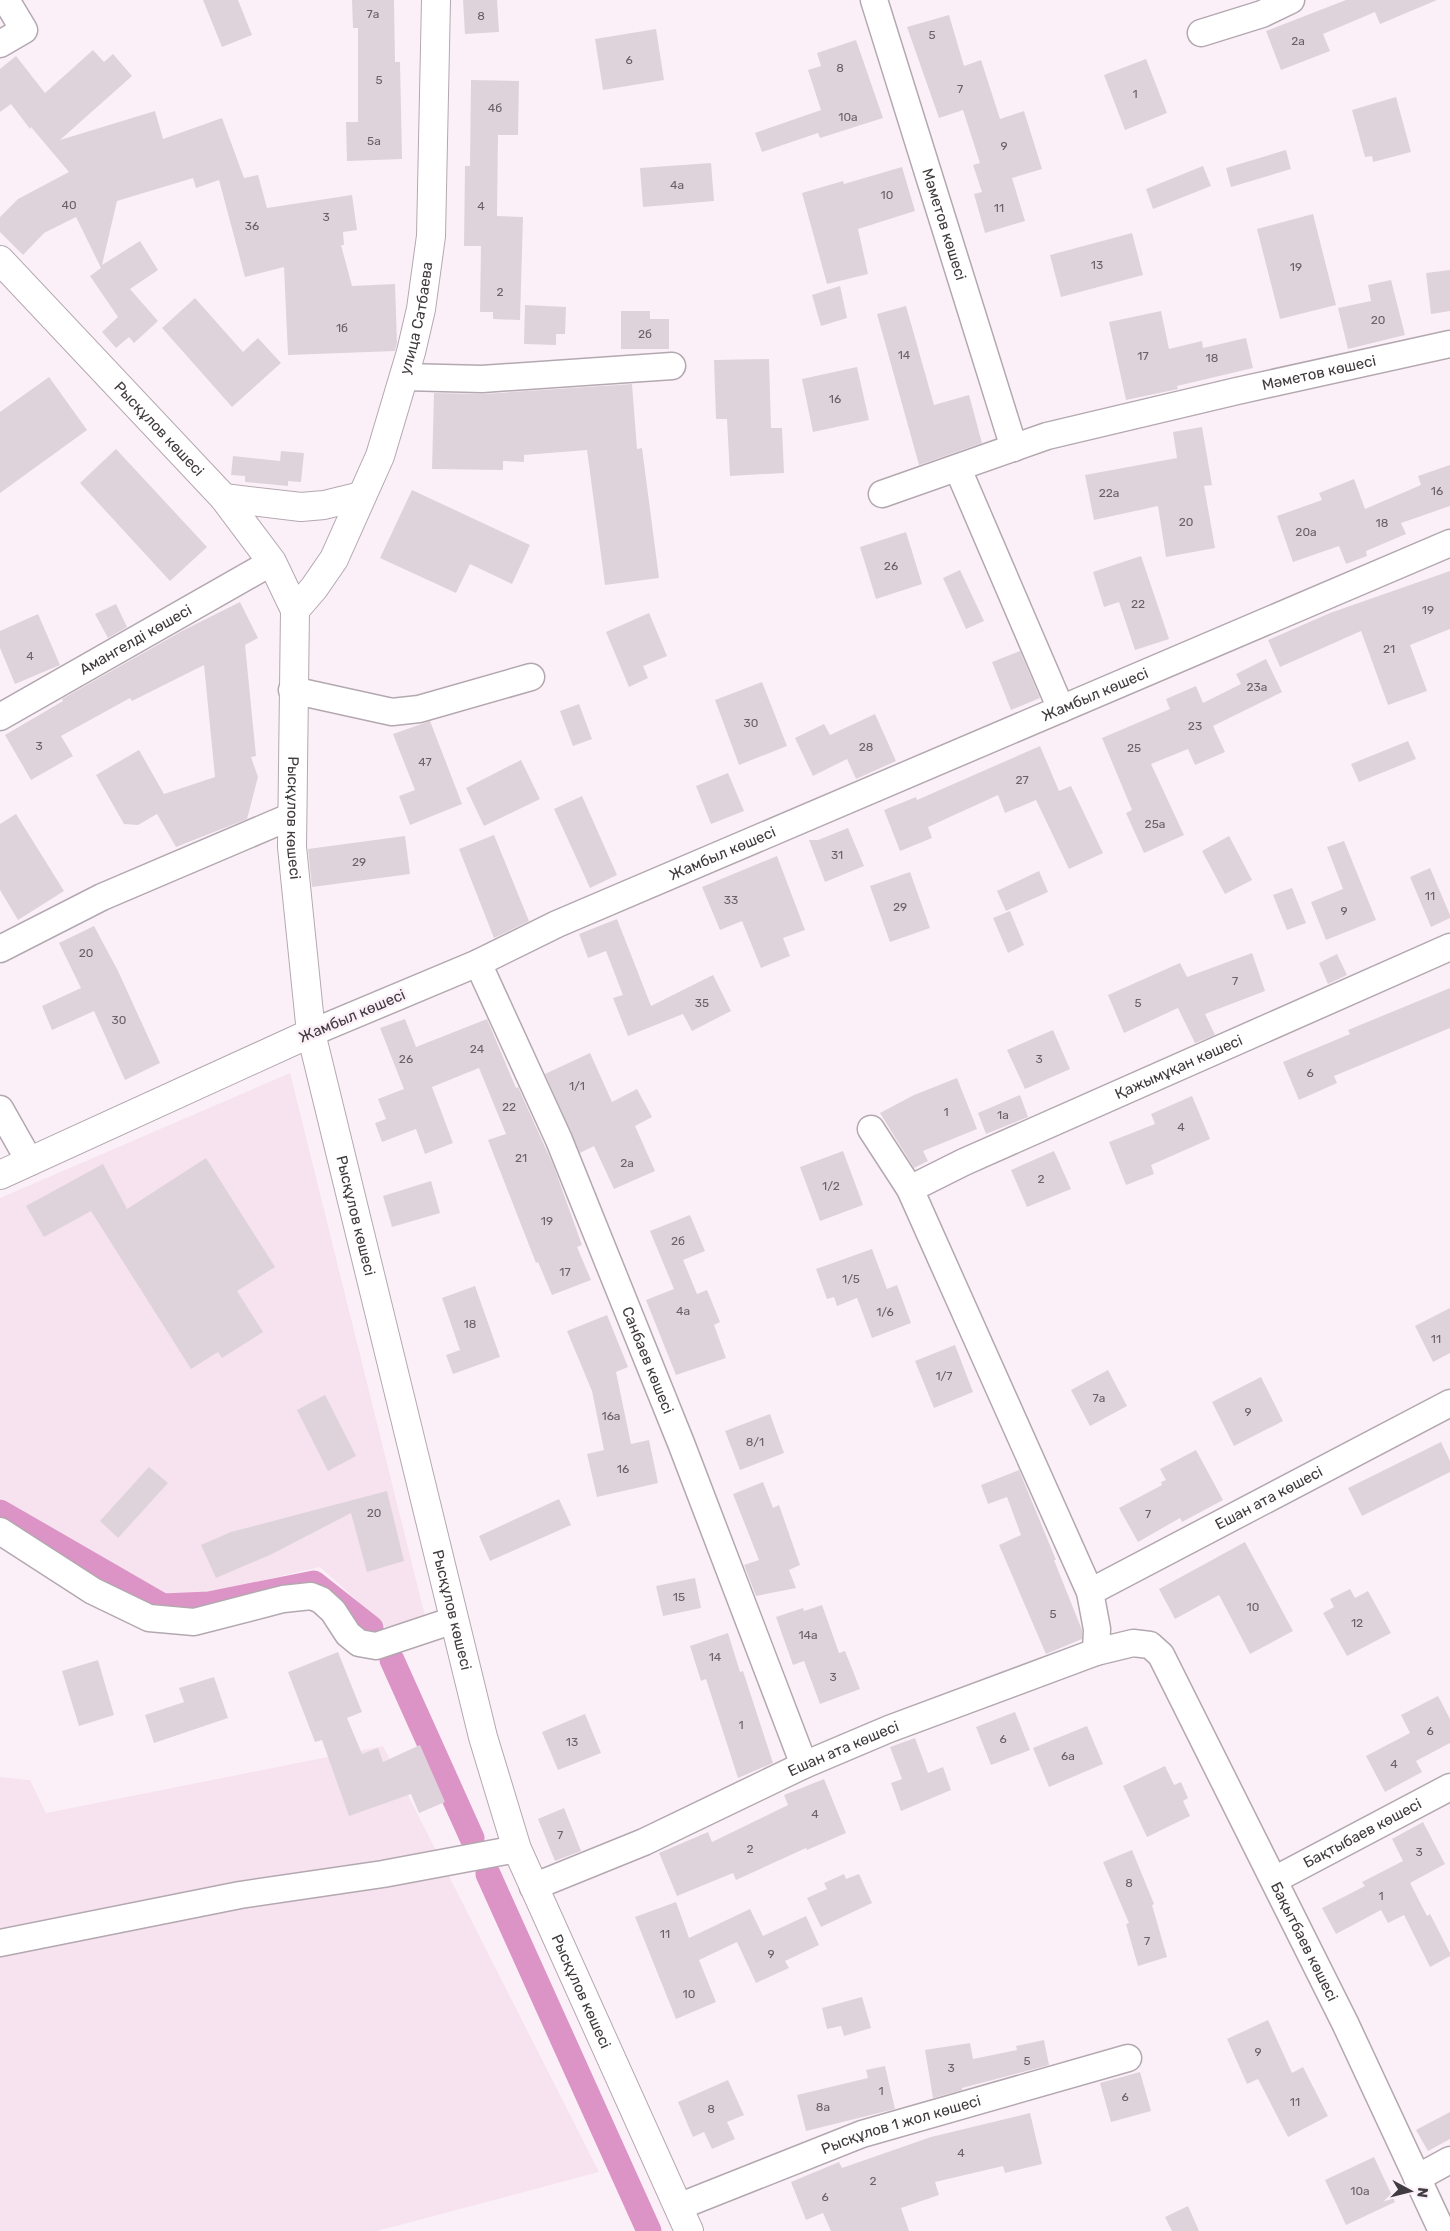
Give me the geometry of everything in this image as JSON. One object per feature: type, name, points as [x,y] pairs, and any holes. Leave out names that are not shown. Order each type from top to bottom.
[{"type":"street","points":[[0,44],[24,30],[6,0]]},
{"type":"street","name":"улица Сатбаева","points":[[295,610],[314,588],[334,559],[380,456],[404,378],[421,309],[431,236],[436,0]]},
{"type":"street","name":"Мәметов көшесі","points":[[874,0],[1014,448]]},
{"type":"street","points":[[1201,34],[1262,14],[1291,0]]},
{"type":"street","name":"Рысқұлов көшесі","points":[[0,260],[224,498],[272,562],[295,610],[292,690],[292,847],[311,1033],[483,1737],[517,1849],[683,2219]]},
{"type":"street","name":"Мәметов көшесі","points":[[882,494],[1048,436],[1237,391],[1450,344]]},
{"type":"street","points":[[404,378],[482,379],[672,366]]},
{"type":"street","points":[[958,469],[1061,708]]},
{"type":"street","points":[[224,498],[301,507],[324,505],[361,496]]},
{"type":"street","name":"Жамбыл көшесі","points":[[0,1175],[311,1033],[478,963],[557,924],[1450,543]]},
{"type":"street","name":"Амангелді көшесі","points":[[0,717],[272,562]]},
{"type":"street","points":[[292,690],[392,712],[419,709],[531,677]]},
{"type":"street","points":[[0,949],[102,898],[292,816]]},
{"type":"street","name":"Қажымұқан көшесі","points":[[910,1189],[964,1162],[1450,947]]},
{"type":"street","name":"Санбаев көшесі","points":[[478,963],[560,1140],[681,1443],[804,1765]]},
{"type":"street","points":[[0,1109],[30,1162]]},
{"type":"street","points":[[871,1128],[910,1189],[1090,1592],[1097,1629],[1096,1652]]},
{"type":"street","name":"Ешан ата көшесі","points":[[1090,1592],[1450,1403]]},
{"type":"street","points":[[0,1531],[93,1591],[149,1618],[194,1622],[283,1599],[311,1596],[321,1600],[348,1634],[359,1643],[376,1646],[454,1620]]},
{"type":"street","name":"Ешан ата көшесі","points":[[533,1887],[644,1842],[804,1765],[889,1729],[1096,1652],[1133,1643],[1150,1646],[1161,1655]]},
{"type":"street","name":"Бақытбаев көшесі","points":[[1161,1655],[1345,2023],[1442,2231]]},
{"type":"street","name":"Бақтыбаев көшесі","points":[[1274,1880],[1450,1787]]},
{"type":"street","points":[[0,1944],[240,1894],[383,1874],[517,1849]]},
{"type":"street","name":"Рысқұлов 1 жол көшесі","points":[[683,2219],[862,2134],[1128,2058]]},
{"type":"street","points":[[1417,2178],[1450,2160]]},
{"type":"shaded area","points":[[290,1073],[426,1620],[386,1627],[320,1567],[180,1600],[148,1588],[0,1498],[0,1198]]},
{"type":"shaded area","points":[[383,1746],[599,2172],[377,2231],[0,2231],[0,1777],[30,1780],[46,1813]]},
{"type":"building","points":[[203,0],[238,0],[252,35],[222,47]]},
{"type":"building","points":[[352,0],[394,0],[395,62],[400,62],[402,159],[347,161],[346,122],[358,122],[358,28],[353,28]]},
{"type":"building","points":[[463,0],[497,0],[499,32],[465,34]]},
{"type":"building","points":[[1346,0],[1437,0],[1380,24],[1375,12],[1323,34],[1330,51],[1281,70],[1266,31]]},
{"type":"building","points":[[949,15],[964,66],[981,60],[1000,119],[1024,111],[1042,169],[1012,178],[1025,221],[985,233],[974,194],[982,192],[973,165],[980,163],[963,110],[939,118],[907,27]]},
{"type":"building","points":[[656,29],[664,80],[603,90],[595,39]]},
{"type":"building","points":[[856,40],[883,118],[820,138],[818,133],[762,152],[755,133],[821,110],[808,70],[821,66],[817,53]]},
{"type":"building","points":[[93,50],[104,62],[113,54],[132,76],[60,140],[155,111],[163,139],[222,118],[244,178],[258,175],[267,208],[352,195],[357,230],[343,232],[344,245],[341,245],[352,286],[395,284],[397,343],[395,351],[288,355],[284,267],[245,277],[219,180],[196,188],[193,178],[117,201],[102,265],[140,241],[158,270],[130,289],[158,321],[134,343],[129,337],[116,348],[102,332],[118,317],[90,276],[101,268],[76,217],[44,233],[23,255],[0,232],[0,217],[18,199],[69,172],[31,127],[30,129],[11,104],[0,112],[0,69],[16,56],[45,93]]},
{"type":"building","points":[[1146,59],[1167,113],[1125,130],[1104,75]]},
{"type":"building","points":[[471,80],[519,81],[518,135],[498,135],[497,216],[523,217],[520,320],[493,319],[493,312],[480,312],[481,246],[464,246],[465,166],[470,166]]},
{"type":"building","points":[[1396,97],[1411,152],[1373,162],[1372,156],[1365,157],[1352,110]]},
{"type":"building","points":[[1286,150],[1291,169],[1231,187],[1226,168]]},
{"type":"building","points":[[711,163],[714,201],[643,207],[640,168]]},
{"type":"building","points":[[1203,166],[1211,186],[1153,209],[1146,189]]},
{"type":"building","points":[[902,167],[915,211],[858,229],[868,274],[827,284],[802,193],[843,181],[844,184]]},
{"type":"building","points":[[1313,214],[1336,305],[1280,319],[1257,229]]},
{"type":"building","points":[[1132,233],[1143,275],[1061,297],[1050,255]]},
{"type":"building","points":[[1450,270],[1450,311],[1431,314],[1426,273]]},
{"type":"building","points":[[1391,280],[1405,335],[1348,349],[1338,308],[1371,301],[1368,285]]},
{"type":"building","points":[[840,286],[847,318],[821,326],[812,295]]},
{"type":"building","points":[[195,298],[243,352],[258,338],[281,363],[232,407],[162,328]]},
{"type":"building","points":[[525,305],[566,307],[565,334],[556,334],[556,345],[524,344]]},
{"type":"building","points":[[906,306],[934,405],[969,395],[982,443],[919,465],[877,314]]},
{"type":"building","points":[[621,311],[650,311],[650,319],[669,319],[669,349],[621,349]]},
{"type":"building","points":[[1161,311],[1169,349],[1202,341],[1203,348],[1246,338],[1253,368],[1177,386],[1178,389],[1126,400],[1109,322]]},
{"type":"building","points":[[769,359],[771,428],[782,428],[784,473],[730,476],[727,419],[716,419],[714,360]]},
{"type":"building","points":[[857,367],[869,420],[813,432],[802,379]]},
{"type":"building","points":[[49,377],[87,430],[0,493],[0,412]]},
{"type":"building","points":[[632,384],[637,449],[642,448],[659,578],[605,585],[587,450],[524,455],[524,462],[503,461],[503,470],[432,469],[434,393],[483,394]]},
{"type":"building","points":[[1202,427],[1212,485],[1204,486],[1215,548],[1166,557],[1158,506],[1094,520],[1085,475],[1177,458],[1173,432]]},
{"type":"building","points":[[116,449],[207,547],[170,581],[80,483]]},
{"type":"building","points":[[281,451],[304,453],[301,482],[288,481],[288,486],[245,482],[245,476],[231,475],[233,456],[280,461]]},
{"type":"building","points":[[1450,465],[1450,506],[1401,523],[1406,534],[1366,551],[1367,556],[1346,564],[1339,546],[1293,562],[1277,516],[1322,500],[1319,493],[1354,479],[1365,509],[1421,485],[1418,476]]},
{"type":"building","points":[[412,490],[530,545],[512,584],[470,564],[456,593],[380,558]]},
{"type":"building","points":[[906,532],[922,584],[876,599],[860,547]]},
{"type":"building","points":[[1141,556],[1169,639],[1135,650],[1119,602],[1104,607],[1093,572]]},
{"type":"building","points":[[960,570],[984,621],[966,629],[943,578]]},
{"type":"building","points":[[1450,571],[1450,629],[1410,645],[1427,691],[1388,705],[1361,631],[1280,667],[1268,640],[1330,613]]},
{"type":"building","points":[[240,602],[258,638],[245,645],[256,756],[251,757],[258,777],[247,819],[176,847],[157,814],[138,825],[124,824],[96,775],[139,750],[164,794],[215,777],[204,665],[132,701],[130,698],[61,736],[73,756],[31,780],[5,735],[63,701],[62,699],[182,631]]},
{"type":"building","points":[[116,604],[127,627],[108,638],[95,614]]},
{"type":"building","points":[[649,613],[667,656],[643,666],[648,678],[629,687],[606,632]]},
{"type":"building","points":[[38,614],[60,665],[15,684],[0,648],[0,631]]},
{"type":"building","points":[[1020,651],[1040,698],[1011,710],[992,662]]},
{"type":"building","points":[[1266,659],[1282,692],[1213,726],[1225,752],[1195,765],[1188,749],[1151,764],[1184,835],[1144,853],[1126,813],[1132,810],[1102,738],[1170,709],[1166,699],[1196,686],[1203,703],[1241,684],[1236,674]]},
{"type":"building","points":[[762,682],[787,746],[739,765],[715,700]]},
{"type":"building","points":[[579,704],[592,739],[573,746],[560,711]]},
{"type":"building","points":[[875,714],[896,761],[856,779],[847,759],[813,776],[795,738],[824,724],[830,735]]},
{"type":"building","points":[[430,721],[462,804],[410,825],[399,796],[415,790],[393,734]]},
{"type":"building","points":[[1408,741],[1416,759],[1359,782],[1351,764]]},
{"type":"building","points":[[1040,746],[1059,791],[1071,786],[1103,853],[1069,869],[1036,800],[1005,813],[998,795],[928,827],[932,838],[900,851],[884,810],[916,797],[917,800]]},
{"type":"building","points":[[521,760],[540,799],[484,826],[466,788]]},
{"type":"building","points":[[728,773],[744,811],[711,824],[696,786]]},
{"type":"building","points":[[582,796],[617,875],[590,888],[554,809]]},
{"type":"building","points":[[16,814],[64,891],[18,920],[0,890],[0,824]]},
{"type":"building","points":[[848,828],[864,866],[825,882],[809,840],[818,840]]},
{"type":"building","points":[[494,835],[529,921],[494,938],[459,849]]},
{"type":"building","points":[[405,836],[410,874],[312,887],[308,849]]},
{"type":"building","points":[[1229,836],[1252,880],[1225,894],[1202,851]]},
{"type":"building","points":[[1344,841],[1376,920],[1326,940],[1311,902],[1343,889],[1327,847]]},
{"type":"building","points":[[777,856],[805,930],[783,938],[790,956],[761,968],[742,921],[720,930],[702,887]]},
{"type":"building","points":[[1430,868],[1450,915],[1450,918],[1431,927],[1410,877]]},
{"type":"building","points":[[1039,871],[1048,892],[1006,911],[997,891]]},
{"type":"building","points":[[910,872],[930,928],[890,942],[870,886]]},
{"type":"building","points":[[1292,888],[1306,923],[1287,930],[1273,895]]},
{"type":"building","points":[[1010,911],[1024,945],[1008,953],[993,918]]},
{"type":"building","points":[[617,919],[651,1006],[713,975],[731,1011],[692,1031],[683,1014],[628,1036],[613,998],[623,995],[606,951],[588,958],[579,934]]},
{"type":"building","points":[[94,926],[118,971],[160,1063],[125,1080],[94,1011],[52,1030],[42,1006],[81,988],[59,943]]},
{"type":"building","points":[[1252,953],[1265,991],[1205,1014],[1215,1035],[1195,1043],[1178,1008],[1124,1033],[1108,995],[1180,963],[1187,977]]},
{"type":"building","points":[[1337,954],[1347,975],[1328,984],[1319,963]]},
{"type":"building","points":[[1450,988],[1450,1028],[1334,1076],[1337,1083],[1299,1100],[1283,1062],[1350,1034],[1348,1030]]},
{"type":"building","points":[[405,1019],[416,1047],[487,1019],[516,1088],[518,1087],[554,1167],[582,1245],[577,1247],[591,1280],[552,1295],[538,1262],[536,1263],[488,1140],[506,1134],[479,1068],[432,1087],[453,1143],[425,1154],[416,1129],[382,1142],[375,1123],[386,1119],[378,1099],[404,1089],[380,1028]]},
{"type":"building","points":[[1053,1030],[1070,1069],[1025,1089],[1007,1050]]},
{"type":"building","points":[[590,1053],[612,1102],[637,1089],[652,1117],[635,1126],[655,1171],[614,1189],[594,1146],[580,1153],[545,1074]]},
{"type":"building","points":[[957,1078],[977,1129],[923,1151],[928,1161],[914,1168],[880,1113],[914,1095]]},
{"type":"building","points":[[1020,1095],[1028,1117],[986,1134],[978,1113]]},
{"type":"building","points":[[1192,1096],[1210,1139],[1151,1165],[1154,1174],[1126,1185],[1109,1142],[1155,1124],[1151,1114]]},
{"type":"building","points":[[843,1151],[863,1205],[820,1221],[800,1167]]},
{"type":"building","points":[[1054,1151],[1071,1189],[1027,1207],[1011,1170]]},
{"type":"building","points":[[206,1158],[275,1267],[237,1291],[263,1332],[222,1358],[218,1352],[191,1369],[91,1211],[44,1237],[26,1206],[103,1164],[127,1209]]},
{"type":"building","points":[[431,1181],[440,1213],[392,1227],[383,1196]]},
{"type":"building","points":[[690,1215],[705,1251],[683,1260],[697,1294],[707,1290],[720,1322],[714,1325],[726,1358],[676,1375],[646,1300],[674,1289],[650,1231]]},
{"type":"building","points":[[872,1249],[887,1289],[897,1285],[911,1323],[872,1338],[857,1298],[837,1306],[834,1297],[827,1299],[816,1269]]},
{"type":"building","points":[[475,1286],[500,1357],[453,1374],[446,1355],[460,1350],[442,1298]]},
{"type":"building","points":[[1450,1308],[1450,1353],[1433,1362],[1415,1326]]},
{"type":"building","points":[[607,1315],[628,1367],[616,1372],[631,1444],[649,1440],[658,1483],[597,1497],[587,1454],[604,1450],[592,1391],[567,1331]]},
{"type":"building","points":[[955,1345],[973,1392],[934,1408],[915,1361]]},
{"type":"building","points":[[1108,1370],[1127,1406],[1090,1426],[1071,1390]]},
{"type":"building","points":[[1261,1377],[1283,1421],[1234,1446],[1212,1402]]},
{"type":"building","points":[[325,1395],[356,1456],[328,1471],[297,1410]]},
{"type":"building","points":[[770,1414],[784,1453],[740,1470],[725,1431]]},
{"type":"building","points":[[1441,1442],[1450,1461],[1450,1472],[1362,1516],[1348,1488]]},
{"type":"building","points":[[1196,1450],[1223,1500],[1182,1522],[1180,1518],[1138,1542],[1119,1508],[1162,1485],[1161,1482],[1166,1480],[1160,1469]]},
{"type":"building","points":[[149,1467],[168,1483],[118,1538],[100,1521]]},
{"type":"building","points":[[1019,1470],[1082,1630],[1082,1639],[1046,1654],[999,1545],[1021,1535],[1007,1497],[988,1504],[981,1485]]},
{"type":"building","points":[[763,1482],[773,1508],[779,1505],[800,1565],[789,1570],[796,1588],[756,1596],[744,1565],[759,1560],[733,1494]]},
{"type":"building","points":[[387,1491],[404,1561],[367,1572],[351,1513],[272,1554],[216,1578],[201,1545],[231,1532]]},
{"type":"building","points":[[559,1499],[571,1525],[490,1561],[479,1536]]},
{"type":"building","points":[[1245,1542],[1293,1631],[1250,1654],[1219,1595],[1175,1619],[1159,1589]]},
{"type":"building","points":[[695,1578],[701,1608],[663,1616],[656,1586]]},
{"type":"building","points":[[1350,1589],[1355,1598],[1368,1591],[1391,1633],[1347,1656],[1323,1613],[1334,1607],[1330,1599]]},
{"type":"building","points":[[822,1605],[839,1653],[845,1651],[860,1689],[820,1704],[804,1661],[793,1665],[776,1617],[803,1608],[804,1611]]},
{"type":"building","points":[[728,1633],[740,1672],[743,1671],[773,1763],[738,1778],[706,1679],[701,1681],[690,1646]]},
{"type":"building","points":[[338,1652],[362,1712],[347,1718],[362,1754],[378,1748],[383,1762],[420,1745],[445,1802],[419,1813],[411,1794],[349,1816],[322,1740],[315,1742],[288,1672]]},
{"type":"building","points":[[98,1660],[114,1715],[79,1726],[62,1671]]},
{"type":"building","points":[[214,1677],[228,1718],[154,1743],[145,1715],[184,1702],[179,1688]]},
{"type":"building","points":[[1438,1696],[1450,1719],[1450,1743],[1416,1761],[1422,1772],[1385,1792],[1366,1756],[1410,1733],[1401,1715]]},
{"type":"building","points":[[1015,1712],[1030,1750],[991,1765],[976,1727]]},
{"type":"building","points":[[585,1714],[601,1753],[558,1770],[542,1732]]},
{"type":"building","points":[[1087,1726],[1103,1764],[1049,1787],[1033,1748]]},
{"type":"building","points":[[915,1738],[928,1773],[943,1767],[951,1790],[901,1811],[891,1783],[902,1779],[890,1747]]},
{"type":"building","points":[[1165,1766],[1174,1785],[1181,1782],[1188,1798],[1183,1801],[1190,1816],[1147,1837],[1123,1786]]},
{"type":"building","points":[[824,1779],[846,1833],[807,1850],[806,1848],[736,1880],[733,1873],[677,1896],[659,1853],[708,1832],[712,1842],[788,1805],[784,1795]]},
{"type":"building","points":[[564,1808],[581,1851],[555,1861],[538,1819]]},
{"type":"building","points":[[1423,1822],[1445,1864],[1410,1883],[1427,1916],[1430,1914],[1450,1953],[1450,1956],[1430,1967],[1404,1915],[1388,1923],[1381,1910],[1336,1934],[1322,1908],[1365,1886],[1362,1882],[1403,1861],[1392,1839]]},
{"type":"building","points":[[1132,1850],[1154,1904],[1152,1905],[1167,1957],[1138,1966],[1126,1924],[1129,1923],[1103,1862]]},
{"type":"building","points":[[844,1874],[846,1879],[859,1874],[872,1903],[821,1927],[807,1898],[827,1889],[824,1883]]},
{"type":"building","points":[[676,1902],[689,1938],[750,1909],[763,1936],[806,1916],[819,1945],[785,1961],[789,1968],[756,1983],[737,1942],[699,1960],[716,2002],[676,2019],[635,1917]]},
{"type":"building","points":[[862,1997],[871,2028],[844,2036],[841,2026],[827,2029],[822,2008]]},
{"type":"building","points":[[1268,2020],[1292,2073],[1303,2067],[1328,2116],[1288,2137],[1258,2079],[1247,2084],[1227,2039]]},
{"type":"building","points":[[1044,2040],[1049,2065],[962,2088],[962,2090],[933,2098],[925,2050],[970,2043],[973,2059],[1017,2050],[1016,2046]]},
{"type":"building","points":[[885,2066],[895,2109],[806,2131],[797,2095],[868,2078],[866,2070]]},
{"type":"building","points":[[1140,2072],[1151,2111],[1111,2122],[1100,2083]]},
{"type":"building","points":[[728,2080],[744,2115],[727,2122],[735,2139],[712,2149],[704,2132],[693,2137],[678,2102]]},
{"type":"building","points":[[1450,2112],[1450,2139],[1428,2151],[1416,2130]]},
{"type":"building","points":[[1030,2113],[1042,2164],[1005,2173],[1003,2166],[935,2182],[939,2195],[901,2208],[909,2231],[831,2231],[823,2213],[806,2220],[791,2182],[839,2162],[842,2168],[931,2137]]},
{"type":"building","points":[[1374,2157],[1395,2202],[1346,2225],[1325,2180]]},
{"type":"building","points":[[1188,2206],[1199,2231],[1172,2231],[1165,2217]]},
{"type":"waterway","points":[[0,1512],[163,1606],[209,1604],[314,1583],[371,1628]]},
{"type":"waterway","points":[[392,1660],[472,1838]]},
{"type":"waterway","points":[[488,1874],[649,2231]]}]
